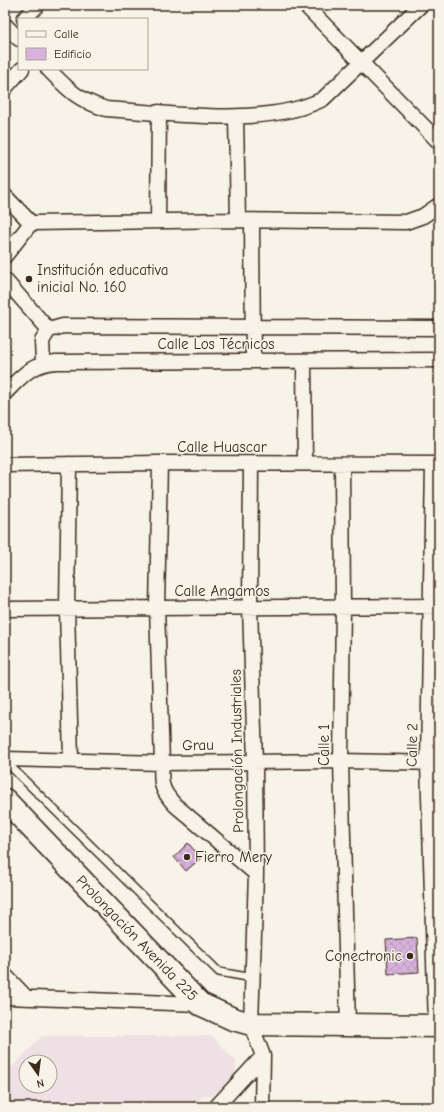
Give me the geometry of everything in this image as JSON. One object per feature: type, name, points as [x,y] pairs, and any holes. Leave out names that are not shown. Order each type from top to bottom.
[{"type":"main road","name":"Prolongación Avenida 225","points":[[5,800],[200,1004],[233,1019],[251,1024],[437,1026]]},
{"type":"street","points":[[25,18],[38,5]]},
{"type":"street","points":[[305,5],[439,142]]},
{"type":"street","points":[[49,70],[73,94],[86,103],[106,109],[236,117],[294,111],[308,107],[322,99],[421,5]]},
{"type":"street","points":[[5,88],[21,70]]},
{"type":"street","points":[[158,221],[159,112]]},
{"type":"street","points":[[236,117],[238,220]]},
{"type":"street","points":[[5,196],[31,223],[238,220],[406,222],[423,216],[439,206]]},
{"type":"street","points":[[252,221],[253,360]]},
{"type":"street","points":[[5,256],[31,223]]},
{"type":"street","points":[[5,280],[49,330]]},
{"type":"street","points":[[43,363],[42,341],[49,330],[63,326],[439,328]]},
{"type":"street","name":"Calle Los Técnicos","points":[[5,393],[26,372],[43,363],[253,360],[439,360]]},
{"type":"street","points":[[304,361],[305,463]]},
{"type":"street","points":[[160,463],[157,608],[162,763],[161,779],[164,794],[256,874]]},
{"type":"street","name":"Calle Huascar","points":[[5,465],[160,463],[251,465],[305,463],[436,464]]},
{"type":"street","points":[[69,464],[67,609],[71,760]]},
{"type":"street","name":"Calle 1","points":[[342,464],[343,607],[341,761],[348,1026]]},
{"type":"street","name":"Calle 2","points":[[436,464],[433,763],[437,1026]]},
{"type":"street","name":"Prolongación Industriales","points":[[251,465],[250,608],[255,762],[256,874],[251,1024],[263,1056],[262,1107]]},
{"type":"street","name":"Calle Angamos","points":[[5,609],[435,606]]},
{"type":"street","name":"Grau","points":[[5,760],[71,760],[162,763],[341,761],[433,763]]},
{"type":"street","points":[[5,975],[26,997]]},
{"type":"street","points":[[5,997],[200,1004]]},
{"type":"street","points":[[216,1107],[263,1056]]},
{"type":"lane","points":[[5,760],[219,972],[253,978]]},
{"type":"shaded area","points":[[42,1036],[212,1036],[236,1062],[236,1074],[212,1097],[205,1094],[191,1107],[5,1107],[5,1075],[18,1061],[18,1094],[58,1094],[58,1054],[25,1054]]},
{"type":"building","name":"Fierro Mery","points":[[188,843],[201,858],[186,871],[174,857]]},
{"type":"building","points":[[417,938],[419,972],[388,974],[386,940]]},
{"type":"place","name":"Institución educativa inicial No. 160","points":[[29,279]]},
{"type":"place","name":"Fierro Mery","points":[[187,857]]},
{"type":"place","name":"Conectronic","points":[[410,956]]}]
